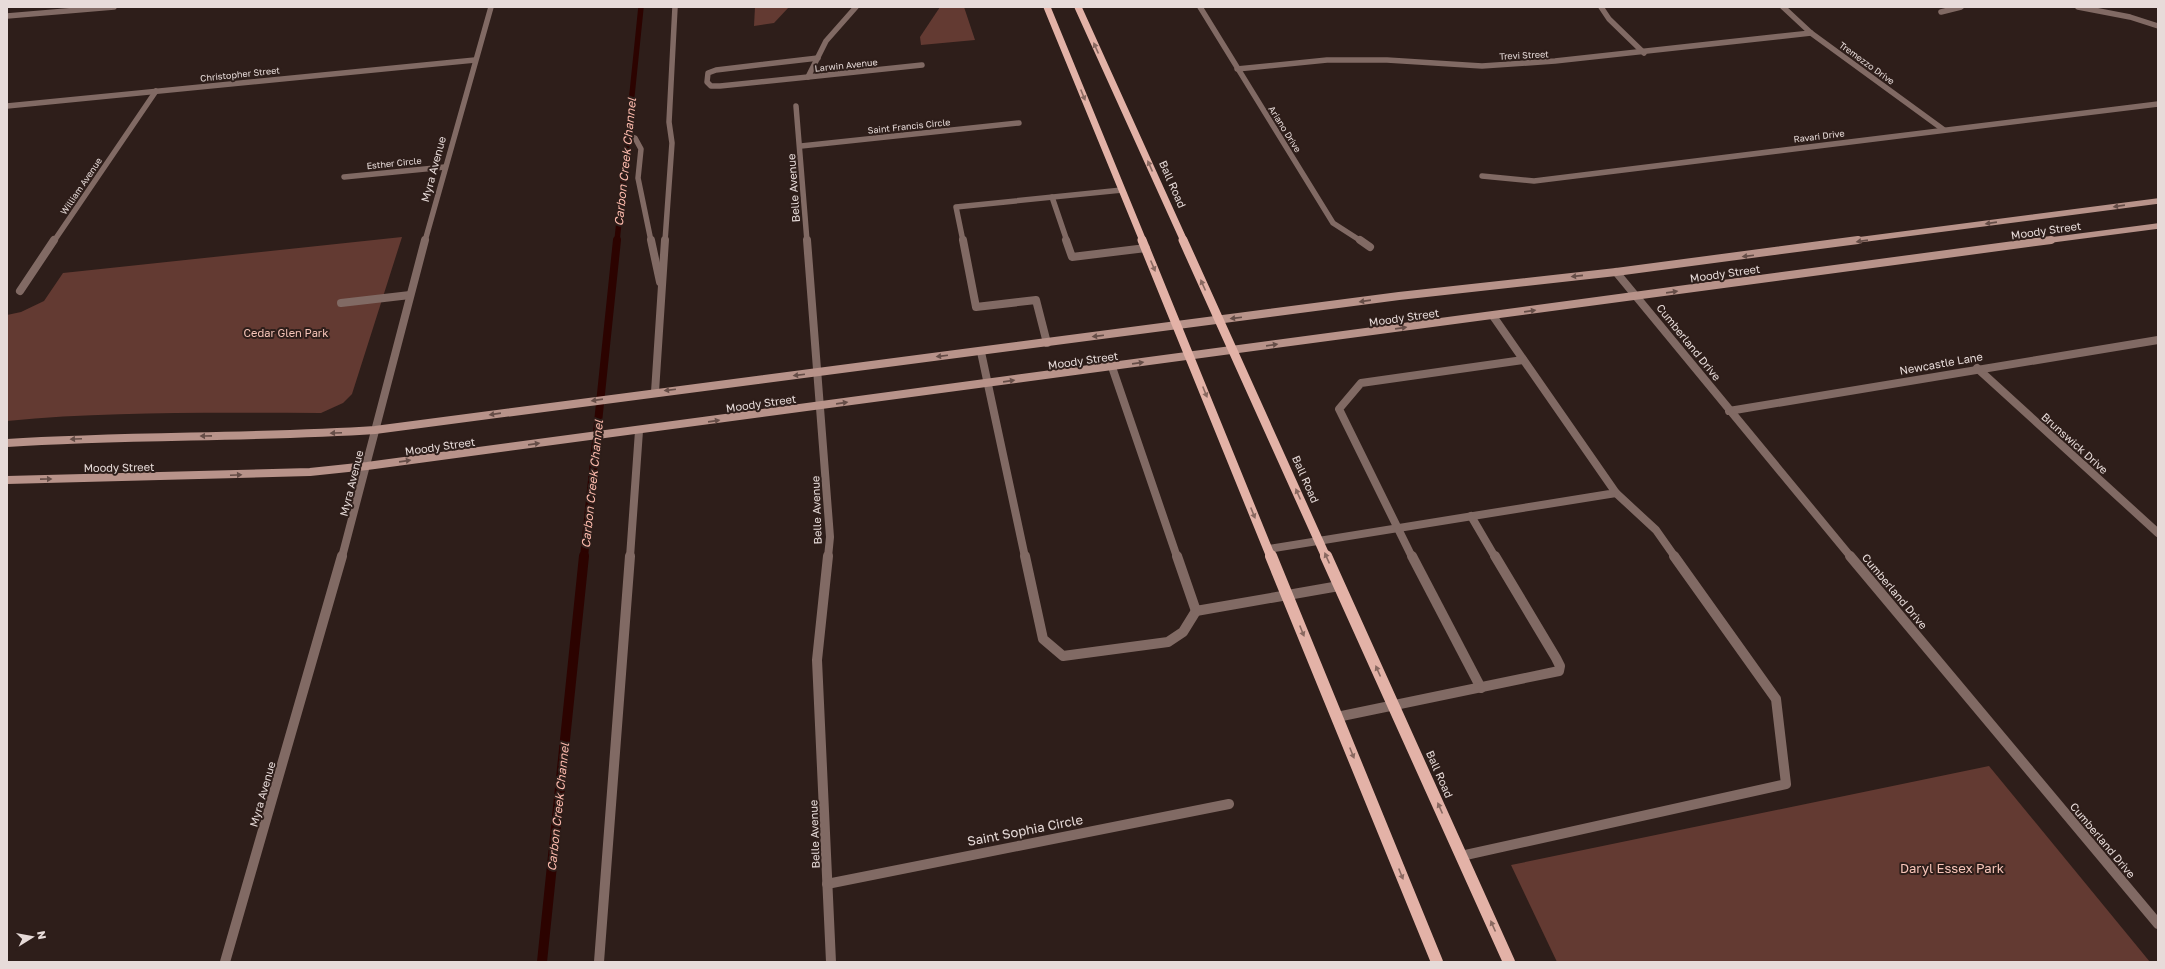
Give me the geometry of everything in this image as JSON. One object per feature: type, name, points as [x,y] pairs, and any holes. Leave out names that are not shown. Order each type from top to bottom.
[{"type":"main road","points":[[1047,7],[1437,962]]},
{"type":"main road","name":"Ball Road","points":[[1078,7],[1509,962]]},
{"type":"main road","name":"Moody Street","points":[[7,443],[95,438],[333,434],[375,430],[655,392],[981,352],[1399,296],[1616,272],[2158,201]]},
{"type":"main road","name":"Moody Street","points":[[7,480],[310,472],[367,466],[2158,226]]},
{"type":"street","points":[[7,16],[114,7]]},
{"type":"street","name":"Myra Avenue","points":[[225,962],[367,466],[410,294],[491,7]]},
{"type":"street","points":[[655,392],[672,143],[669,122],[675,7]]},
{"type":"street","name":"Larwin Avenue","points":[[808,77],[826,41],[856,7]]},
{"type":"street","name":"Ariano Drive","points":[[1200,7],[1333,223],[1370,246]]},
{"type":"street","points":[[1601,7],[1609,19],[1644,53]]},
{"type":"street","name":"Tremezzo Drive","points":[[1784,7],[1811,33],[1944,130]]},
{"type":"street","points":[[1941,12],[1961,7]]},
{"type":"street","points":[[2078,7],[2130,17],[2158,26]]},
{"type":"street","name":"Trevi Street","points":[[1237,69],[1342,60],[1387,60],[1482,66],[1555,62],[1811,33]]},
{"type":"street","points":[[808,77],[720,86],[711,86],[707,82],[706,78],[708,73],[722,69],[818,58]]},
{"type":"street","name":"Christopher Street","points":[[7,106],[475,60]]},
{"type":"street","name":"Larwin Avenue","points":[[808,77],[922,65]]},
{"type":"street","name":"William Avenue","points":[[20,291],[156,91]]},
{"type":"street","name":"Ravari Drive","points":[[1482,176],[1534,181],[2158,104]]},
{"type":"street","name":"Belle Avenue","points":[[796,106],[801,146],[830,537],[817,660],[832,962]]},
{"type":"street","name":"Saint Francis Circle","points":[[801,146],[1019,123]]},
{"type":"street","points":[[629,136],[635,138],[641,149],[638,178],[662,292]]},
{"type":"street","name":"Esther Circle","points":[[344,177],[445,167]]},
{"type":"street","points":[[1047,343],[1036,300],[976,307],[956,207],[1122,190]]},
{"type":"street","points":[[1052,197],[1072,257],[1146,248]]},
{"type":"street","name":"Cumberland Drive","points":[[1616,272],[1729,411],[2158,924]]},
{"type":"street","points":[[341,303],[410,294]]},
{"type":"street","points":[[1461,856],[1786,784],[1776,699],[1656,530],[1616,493],[1493,316]]},
{"type":"street","name":"Newcastle Lane","points":[[1729,411],[1978,368],[2158,340]]},
{"type":"street","points":[[981,352],[1043,639],[1063,656],[1168,642],[1183,632],[1196,611],[1339,586]]},
{"type":"street","points":[[1480,688],[1398,528],[1339,408],[1361,383],[1523,360]]},
{"type":"street","points":[[1112,367],[1196,611]]},
{"type":"street","name":"Brunswick Drive","points":[[1978,368],[2158,533]]},
{"type":"street","points":[[599,962],[634,431]]},
{"type":"street","points":[[1268,549],[1616,493]]},
{"type":"street","points":[[1337,717],[1394,707],[1480,688],[1554,674],[1559,671],[1560,666],[1471,516]]},
{"type":"street","name":"Saint Sophia Circle","points":[[827,884],[1229,804]]},
{"type":"green space","points":[[755,7],[789,7],[774,23],[754,26]]},
{"type":"green space","points":[[940,7],[964,7],[975,40],[921,45],[920,37]]},
{"type":"green space","name":"Cedar Glen Park","points":[[402,237],[352,394],[343,403],[321,413],[125,414],[7,421],[7,315],[21,312],[44,301],[63,273]]},
{"type":"green space","name":"Daryl Essex Park","points":[[1989,766],[2150,962],[1557,962],[1511,865]]},
{"type":"waterway","name":"Carbon Creek Channel","points":[[617,241],[641,7]]},
{"type":"waterway","name":"Carbon Creek Channel","points":[[584,557],[617,240]]},
{"type":"waterway","name":"Carbon Creek Channel","points":[[542,962],[584,556]]}]
